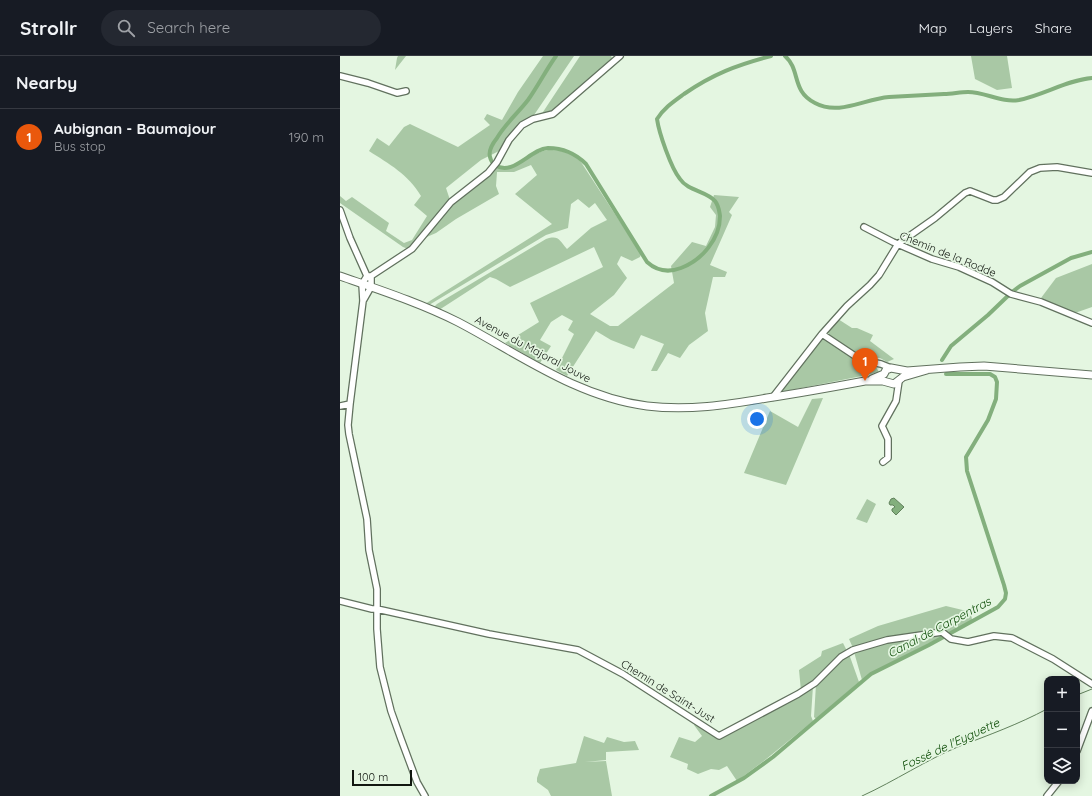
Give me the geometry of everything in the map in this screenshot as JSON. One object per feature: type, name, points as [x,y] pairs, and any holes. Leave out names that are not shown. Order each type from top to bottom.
[{"type":"main road","name":"Avenue du Majoral Jouve","points":[[340,276],[445,316],[574,385],[620,401],[647,406],[682,408],[714,407],[865,381],[877,381],[894,384],[907,376],[927,370]]},
{"type":"main road","name":"Avenue du Majoral Jouve","points":[[865,381],[897,368],[899,370],[927,370],[984,366],[1092,375]]},
{"type":"main road","points":[[899,370],[901,373],[899,380]]},
{"type":"main road","points":[[887,371],[885,379],[889,383]]},
{"type":"street","points":[[425,796],[417,782],[391,710],[380,667],[377,589],[368,541],[367,519],[349,434],[348,425],[350,404],[365,285],[369,276],[412,249],[451,202],[495,165],[509,140],[522,124],[533,119],[553,114],[620,56]]},
{"type":"street","points":[[340,76],[368,83],[397,93],[406,91]]},
{"type":"street","points":[[773,397],[822,334],[847,306],[879,275],[898,244],[965,194],[970,191],[992,200],[997,200],[1004,197],[1030,172],[1040,168],[1057,167],[1092,173]]},
{"type":"street","points":[[340,210],[350,238],[369,276]]},
{"type":"street","name":"Chemin de la Rodde","points":[[864,227],[898,244],[992,282],[1010,293],[1041,302],[1092,323]]},
{"type":"street","points":[[363,301],[365,285],[369,276]]},
{"type":"street","points":[[822,334],[861,360],[877,363],[887,371]]},
{"type":"street","points":[[883,462],[888,458],[888,439],[882,426],[894,404],[899,380]]},
{"type":"street","points":[[889,383],[897,395]]},
{"type":"street","points":[[340,406],[350,404]]},
{"type":"street","name":"Chemin de Saint-Just","points":[[340,601],[515,639],[578,650],[622,674],[719,736],[798,694],[815,683],[841,657],[853,650],[887,640],[942,632],[968,642],[994,636],[1012,638],[1053,659],[1092,684]]},
{"type":"street","points":[[1078,748],[1092,711]]},
{"type":"street","points":[[1047,796],[1057,784]]},
{"type":"shaded area","points":[[398,56],[406,56],[395,70],[397,58]]},
{"type":"shaded area","points":[[543,56],[574,56],[532,118],[501,150],[481,160],[446,188],[450,200],[411,247],[408,249],[403,247],[340,203],[340,196],[346,201],[352,197],[389,223],[386,231],[404,243],[412,240],[427,216],[414,205],[421,196],[416,188],[404,176],[391,165],[369,151],[377,138],[389,146],[404,127],[410,124],[458,147],[490,125],[484,119],[487,114],[502,120],[518,92]]},
{"type":"shaded area","points":[[580,56],[611,56],[613,60],[556,111],[541,115]]},
{"type":"shaded area","points":[[971,56],[1007,56],[1012,88],[997,90],[975,79]]},
{"type":"shaded area","points":[[548,150],[564,152],[579,159],[641,254],[640,257],[632,261],[621,256],[617,264],[627,278],[614,295],[590,314],[610,326],[618,326],[674,283],[671,266],[692,242],[706,246],[715,227],[716,215],[710,207],[714,195],[739,197],[729,212],[732,215],[710,265],[727,272],[725,277],[713,277],[705,313],[708,331],[689,345],[680,358],[668,353],[657,371],[651,371],[664,344],[641,335],[634,349],[611,340],[596,331],[567,376],[556,370],[574,334],[568,330],[573,321],[562,315],[551,322],[540,340],[551,346],[540,363],[505,343],[539,322],[530,303],[603,267],[594,247],[510,287],[490,277],[439,310],[434,307],[546,239],[556,238],[567,249],[591,228],[607,220],[595,203],[589,208],[578,199],[571,204],[568,228],[546,235],[429,305],[425,304],[552,224],[515,194],[537,175],[531,165],[514,172],[497,172],[496,186],[499,194],[456,219],[436,233],[422,239],[450,206],[497,168],[512,167],[540,152]]},
{"type":"shaded area","points":[[1092,264],[1092,307],[1075,313],[1041,298],[1056,278]]},
{"type":"shaded area","points":[[838,319],[852,328],[857,328],[873,335],[870,341],[894,359],[887,362],[880,358],[861,357],[830,338],[828,332]]},
{"type":"shaded area","points":[[821,337],[864,364],[876,367],[879,372],[781,392],[780,390]]},
{"type":"shaded area","points":[[823,398],[786,485],[744,473],[770,411],[798,427],[812,399]]},
{"type":"shaded area","points":[[894,498],[904,507],[896,515],[892,511],[895,507],[889,503],[891,499]]},
{"type":"shaded area","points":[[867,499],[876,504],[867,523],[856,519]]},
{"type":"shaded area","points":[[946,606],[971,612],[972,620],[948,633],[944,629],[920,632],[853,648],[849,639],[878,626]]},
{"type":"shaded area","points":[[943,633],[945,635],[873,672],[862,680],[854,652],[886,641]]},
{"type":"shaded area","points":[[843,643],[847,651],[801,691],[799,670],[821,656],[822,651]]},
{"type":"shaded area","points":[[849,654],[859,682],[816,719],[814,717],[816,684]]},
{"type":"shaded area","points":[[813,686],[811,716],[813,721],[737,781],[727,766],[719,770],[711,769],[698,774],[687,769],[688,764],[670,757],[679,737],[695,742],[702,736],[694,725],[696,723],[720,738]]},
{"type":"shaded area","points":[[584,736],[604,743],[607,737],[624,742],[635,741],[639,750],[606,752],[606,760],[585,762],[606,761],[612,796],[551,796],[548,790],[537,782],[540,769],[576,763]]},
{"type":"waterway","name":"Canal de Carpentras","points":[[556,56],[528,100],[492,144],[490,149],[491,161],[495,165],[502,168],[508,168],[535,153],[548,148],[564,150],[578,157],[586,164],[647,262],[659,269],[667,271],[681,268],[696,260],[703,254],[717,233],[720,216],[718,206],[715,201],[707,195],[692,189],[680,179],[666,150],[657,119],[672,103],[705,81],[736,67],[771,56]]},
{"type":"waterway","name":"Canal de Carpentras","points":[[785,56],[793,68],[802,93],[815,103],[824,107],[833,108],[852,106],[880,98],[965,92],[974,92],[1013,101],[1028,98],[1083,79],[1092,78]]},
{"type":"waterway","name":"Canal de Carpentras","points":[[942,360],[951,346],[1020,286],[1071,258],[1092,252]]},
{"type":"waterway","name":"Canal de Carpentras","points":[[711,796],[744,778],[773,757],[871,674],[929,645],[998,607],[1005,599],[1006,593],[1004,585],[967,471],[966,457],[988,420],[996,399],[997,382],[995,377],[990,374],[946,374]]},
{"type":"waterway","name":"Fossé de l'Eyguette","points":[[1080,694],[1092,689]]},
{"type":"waterway","name":"Fossé de l'Eyguette","points":[[862,796],[947,752],[1044,710]]},
{"type":"place","name":"Aubignan - Baumajour","points":[[865,381]]}]
